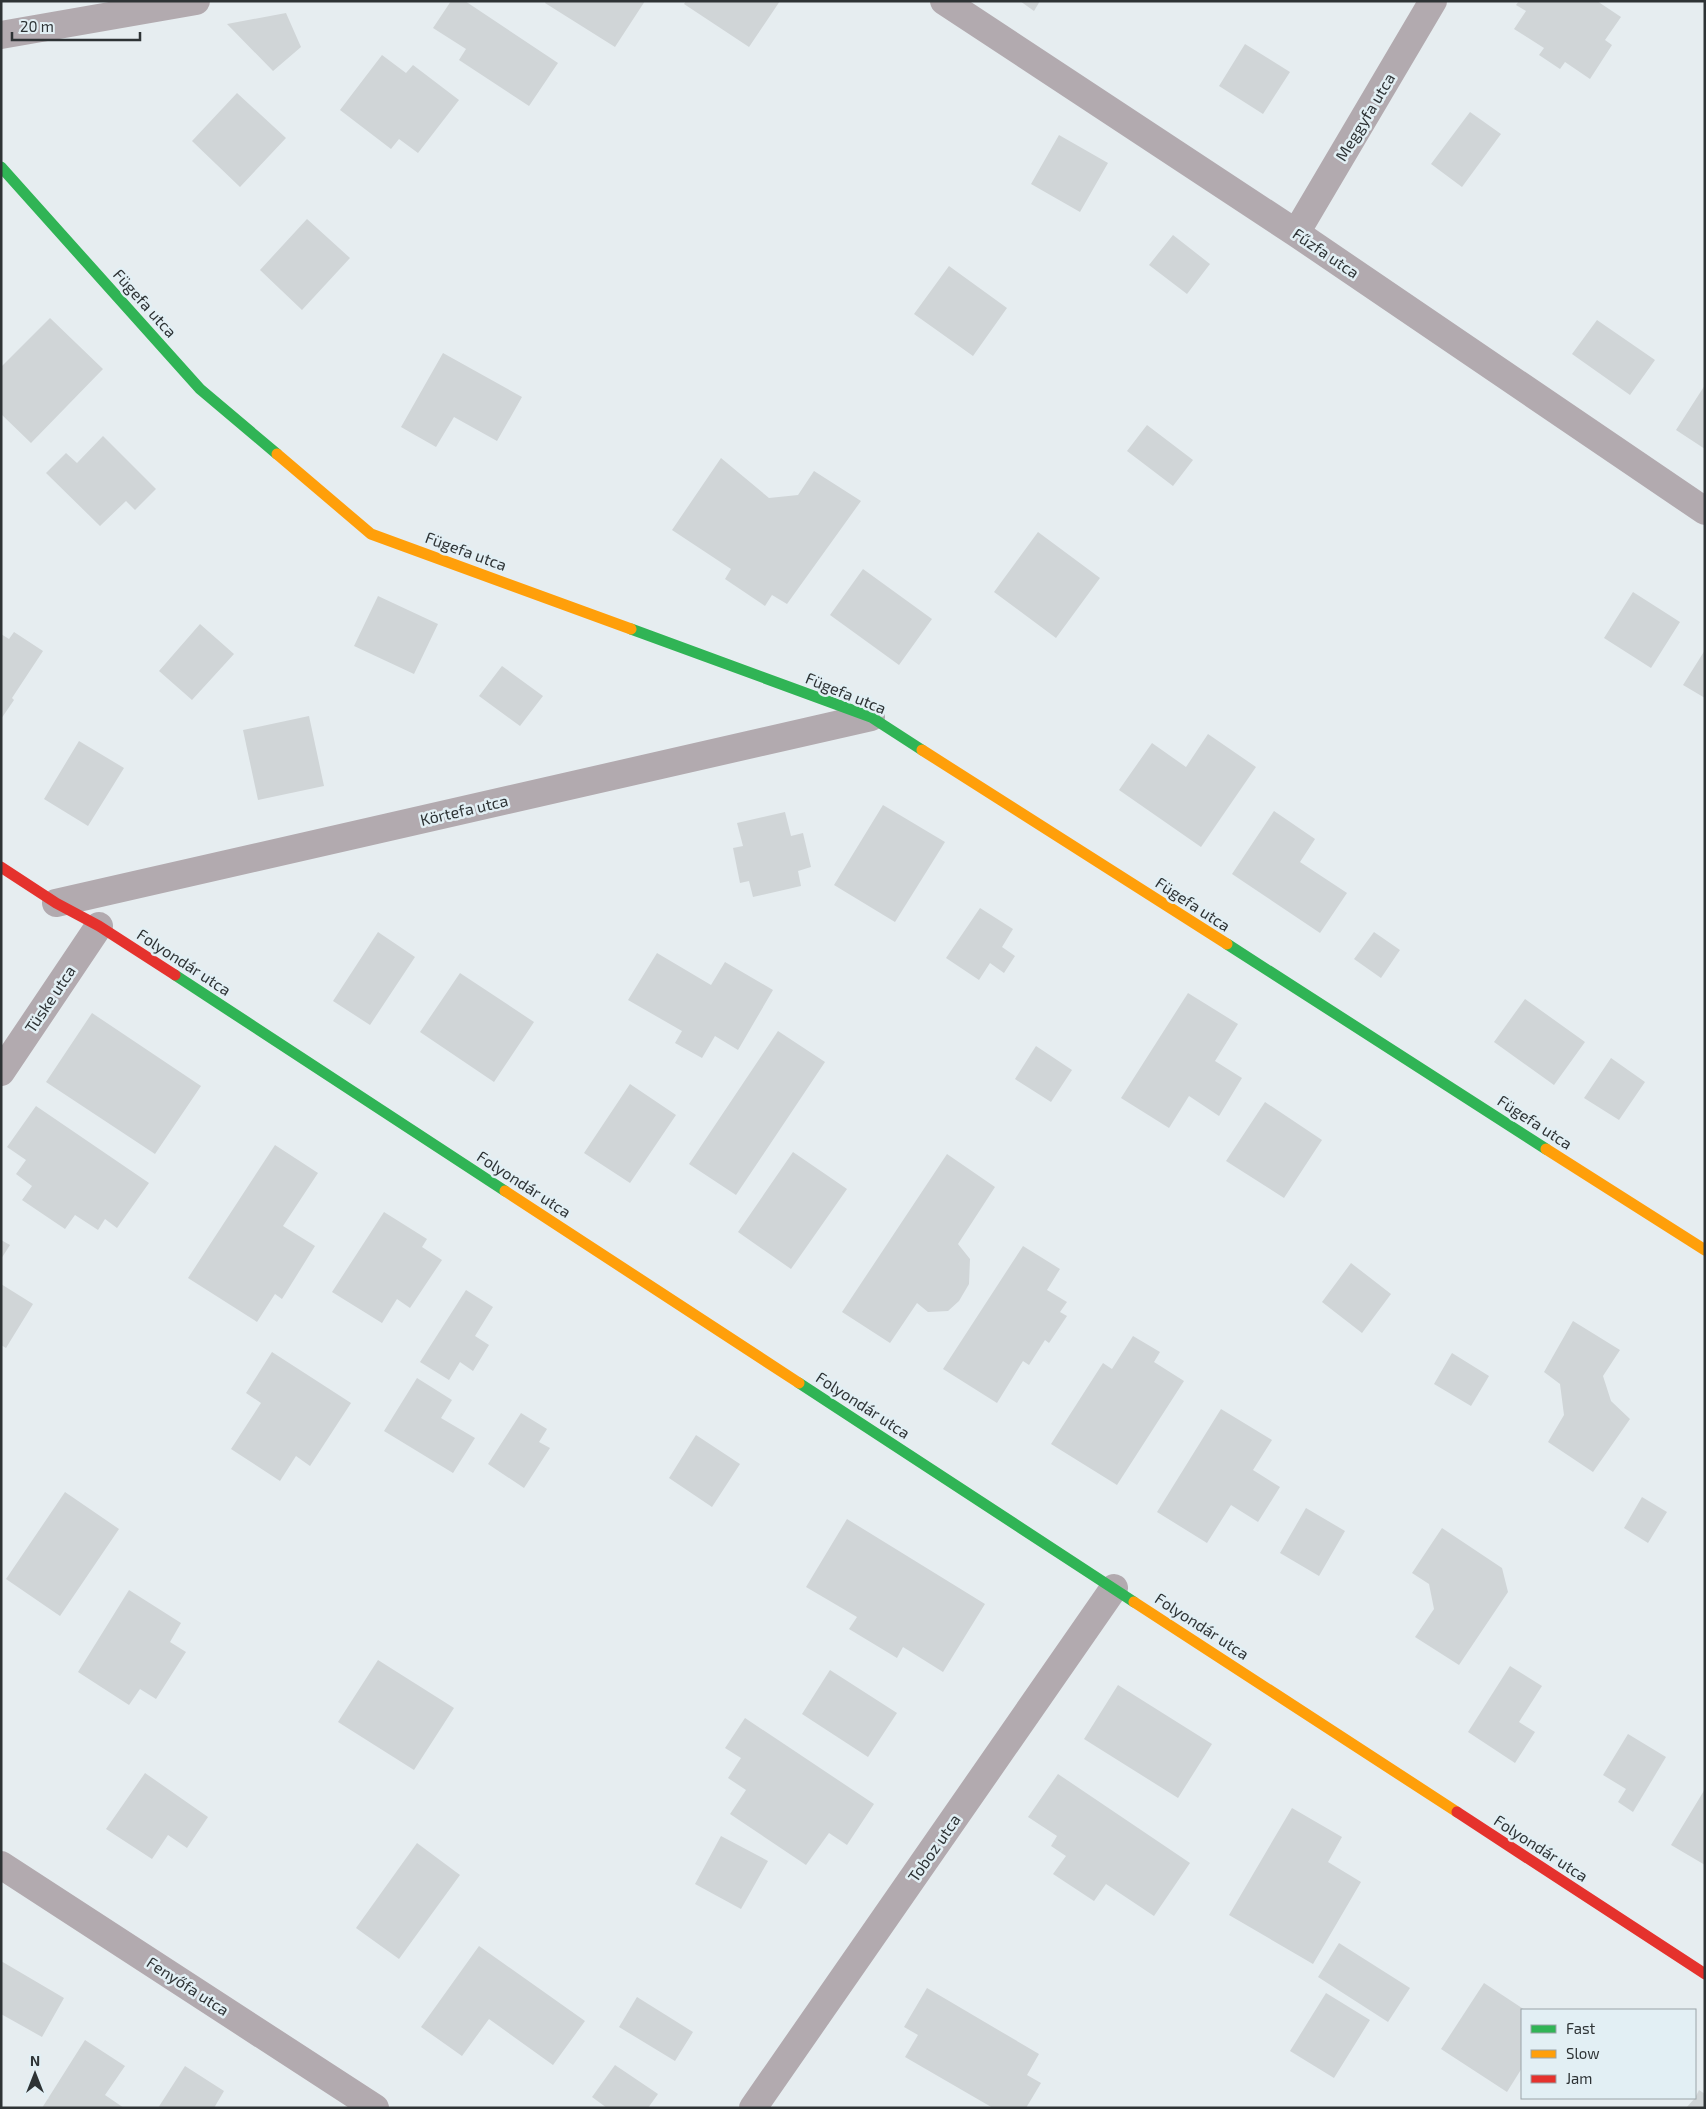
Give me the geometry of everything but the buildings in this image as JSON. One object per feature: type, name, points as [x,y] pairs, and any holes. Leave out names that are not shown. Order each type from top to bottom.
[{"type":"street","points":[[1,35],[196,1]]},
{"type":"street","name":"Fűzfa utca","points":[[944,1],[1296,233],[1705,511]]},
{"type":"street","name":"Meggyfa utca","points":[[1296,233],[1433,1]]},
{"type":"street","name":"Fügefa utca","points":[[1,167],[200,389],[371,534],[871,717],[1705,1250]]},
{"type":"street","name":"Körtefa utca","points":[[56,903],[871,717]]},
{"type":"street","name":"Folyondár utca","points":[[1,867],[56,903],[99,926],[1705,1974]]},
{"type":"street","name":"Tüske utca","points":[[1,1072],[99,926]]},
{"type":"street","name":"Toboz utca","points":[[753,2108],[1114,1588]]},
{"type":"street","name":"Fenyőfa utca","points":[[1,1865],[375,2108]]},
{"type":"traffic: fast","points":[[1,167],[200,389],[277,454]]},
{"type":"traffic: fast","points":[[631,629],[871,717],[922,750]]},
{"type":"traffic: fast","points":[[1227,944],[1546,1149]]},
{"type":"traffic: fast","points":[[175,975],[505,1191]]},
{"type":"traffic: fast","points":[[799,1383],[1134,1602]]},
{"type":"traffic: slow","points":[[277,454],[371,534],[631,629]]},
{"type":"traffic: slow","points":[[922,750],[1227,944]]},
{"type":"traffic: slow","points":[[1546,1149],[1705,1250]]},
{"type":"traffic: slow","points":[[505,1191],[799,1383]]},
{"type":"traffic: slow","points":[[1134,1602],[1457,1812]]},
{"type":"traffic: jam","points":[[1,867],[56,903],[99,926],[175,975]]},
{"type":"traffic: jam","points":[[1457,1812],[1705,1974]]}]
